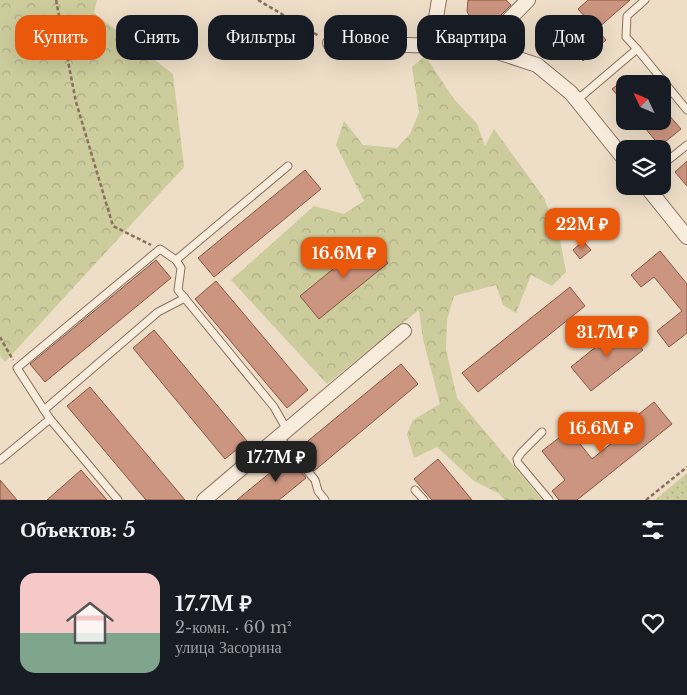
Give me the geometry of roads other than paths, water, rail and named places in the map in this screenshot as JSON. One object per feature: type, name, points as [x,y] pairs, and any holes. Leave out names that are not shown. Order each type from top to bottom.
[{"type":"street","points":[[436,15],[439,0]]},
{"type":"street","points":[[513,15],[528,0]]},
{"type":"street","points":[[522,60],[537,65],[571,93],[616,149]]},
{"type":"street","points":[[653,195],[687,236]]},
{"type":"street","points":[[204,500],[404,331]]},
{"type":"lane","points":[[645,0],[627,16],[626,37],[687,110]]},
{"type":"lane","points":[[577,100],[637,49]]},
{"type":"lane","points":[[671,158],[687,145]]},
{"type":"lane","points":[[176,260],[288,166]]},
{"type":"lane","points":[[118,500],[50,419],[17,368],[160,249],[176,260],[181,268],[178,290],[274,407],[283,433],[315,480],[318,491],[325,500]]},
{"type":"lane","points":[[44,410],[158,312],[185,298]]},
{"type":"lane","points":[[0,460],[50,419]]},
{"type":"lane","points":[[542,432],[516,459],[518,464],[549,500]]},
{"type":"lane","points":[[415,490],[424,500]]}]
